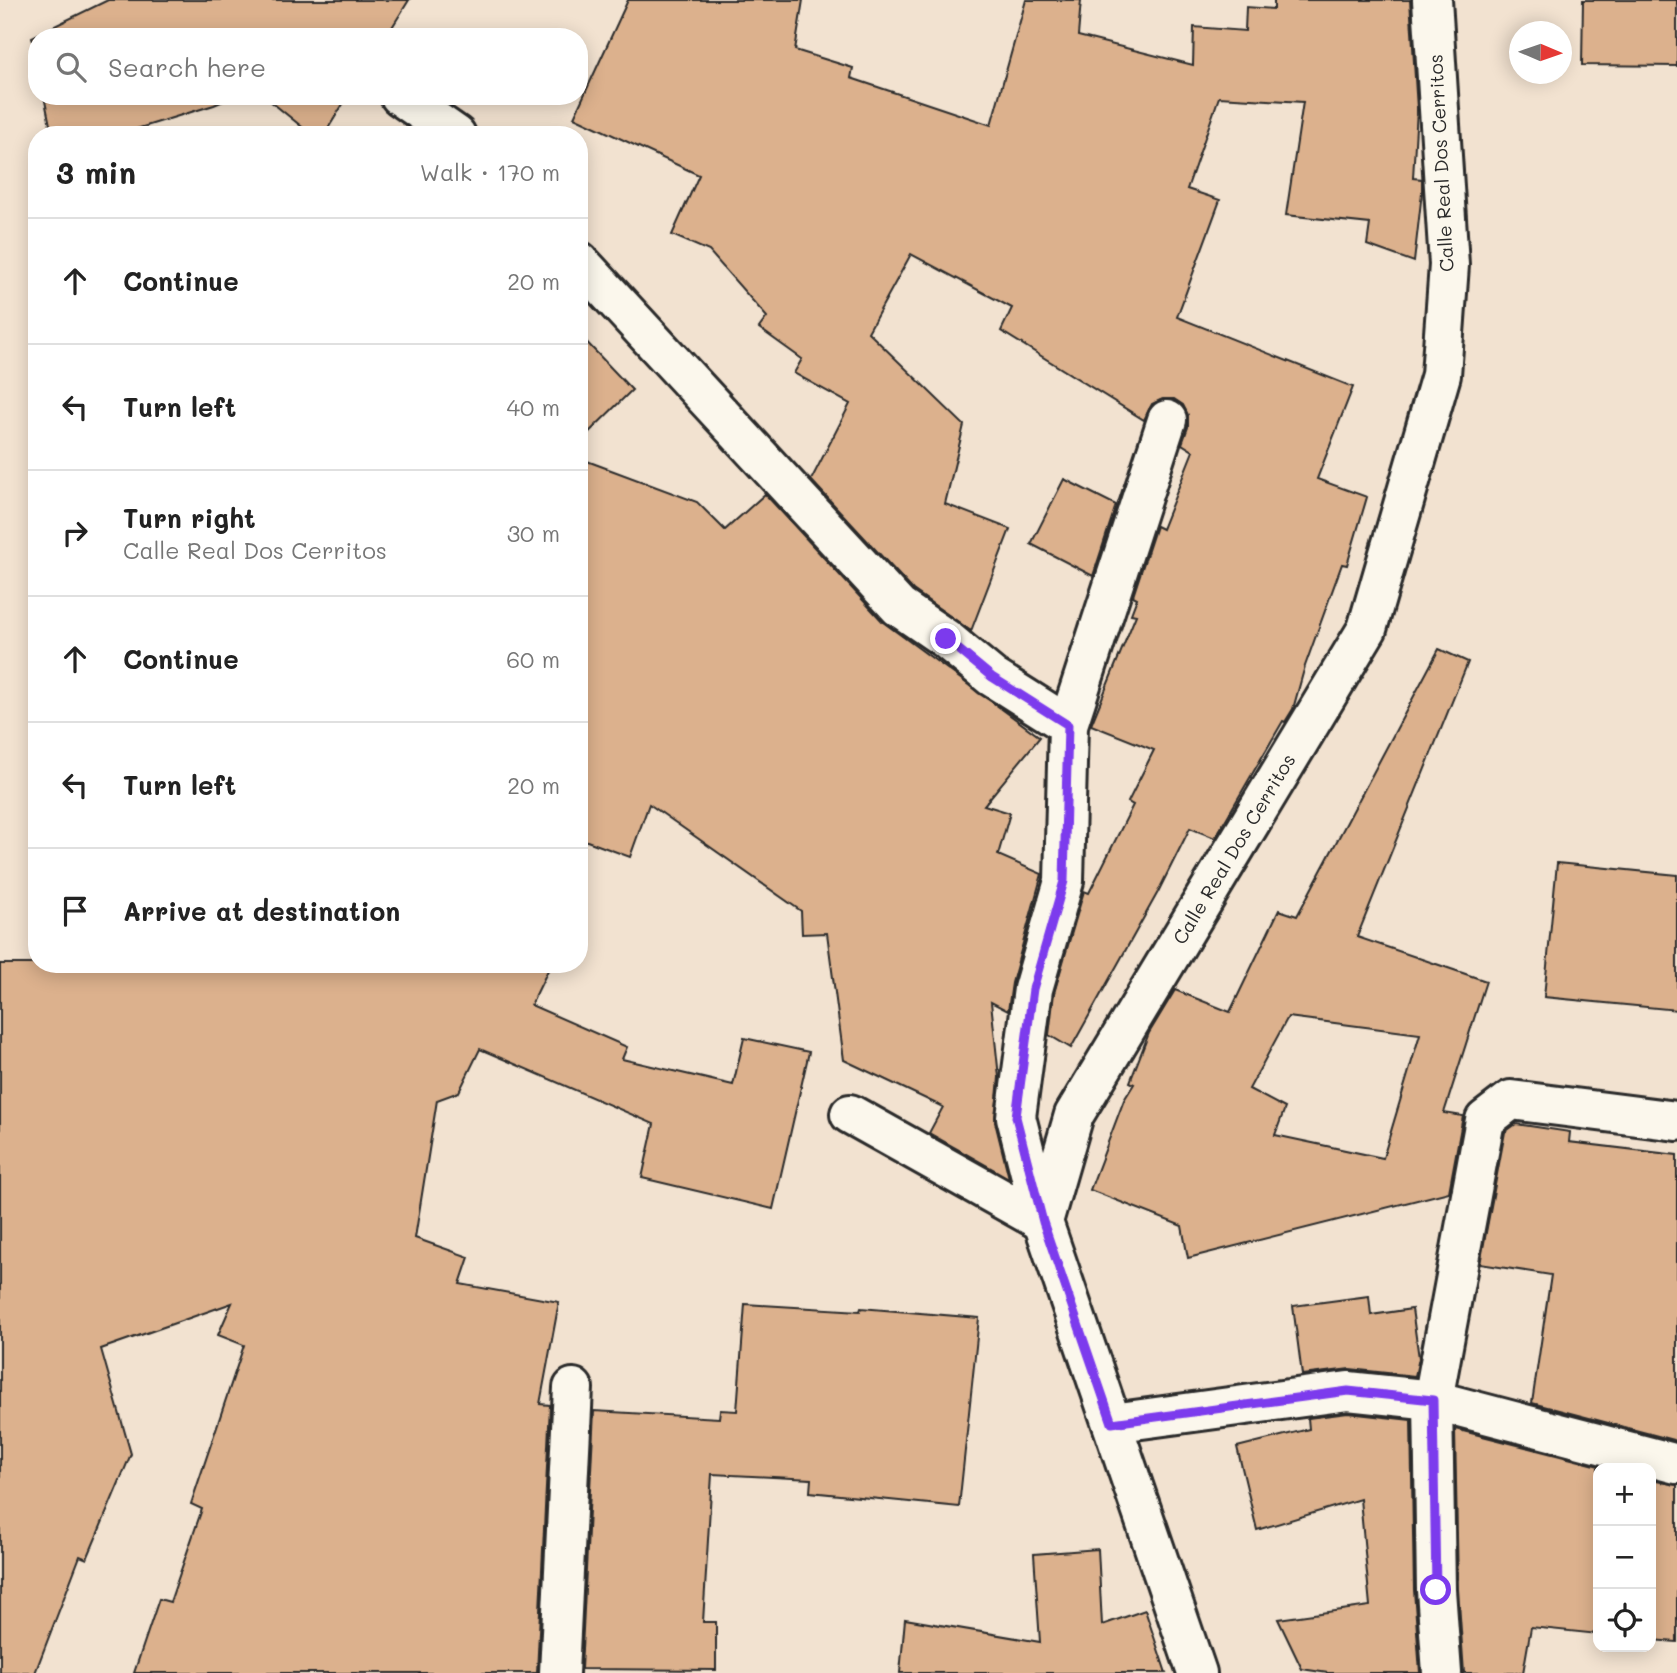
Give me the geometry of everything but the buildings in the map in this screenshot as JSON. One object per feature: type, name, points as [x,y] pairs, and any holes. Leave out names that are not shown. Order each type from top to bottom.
[{"type":"street","name":"Calle Real Dos Cerritos","points":[[1043,1222],[1074,1115],[1367,629],[1441,375],[1449,265],[1432,0]]},
{"type":"street","points":[[413,105],[443,126]]},
{"type":"street","points":[[588,271],[899,607],[946,639],[992,677],[1068,725]]},
{"type":"street","points":[[1167,420],[1068,725],[1064,881],[1033,989],[1016,1117],[1043,1222],[1197,1673]]},
{"type":"street","points":[[1442,1673],[1436,1590],[1433,1400],[1485,1120],[1511,1100],[1677,1121]]},
{"type":"street","points":[[850,1114],[1043,1222]]},
{"type":"street","points":[[559,1673],[573,1388]]},
{"type":"street","points":[[1112,1423],[1348,1391],[1433,1400],[1677,1464]]},
{"type":"route","points":[[946,639],[992,677],[1068,725],[1064,881],[1033,989],[1016,1117],[1043,1222],[1112,1423],[1348,1391],[1433,1400],[1436,1590]]}]
